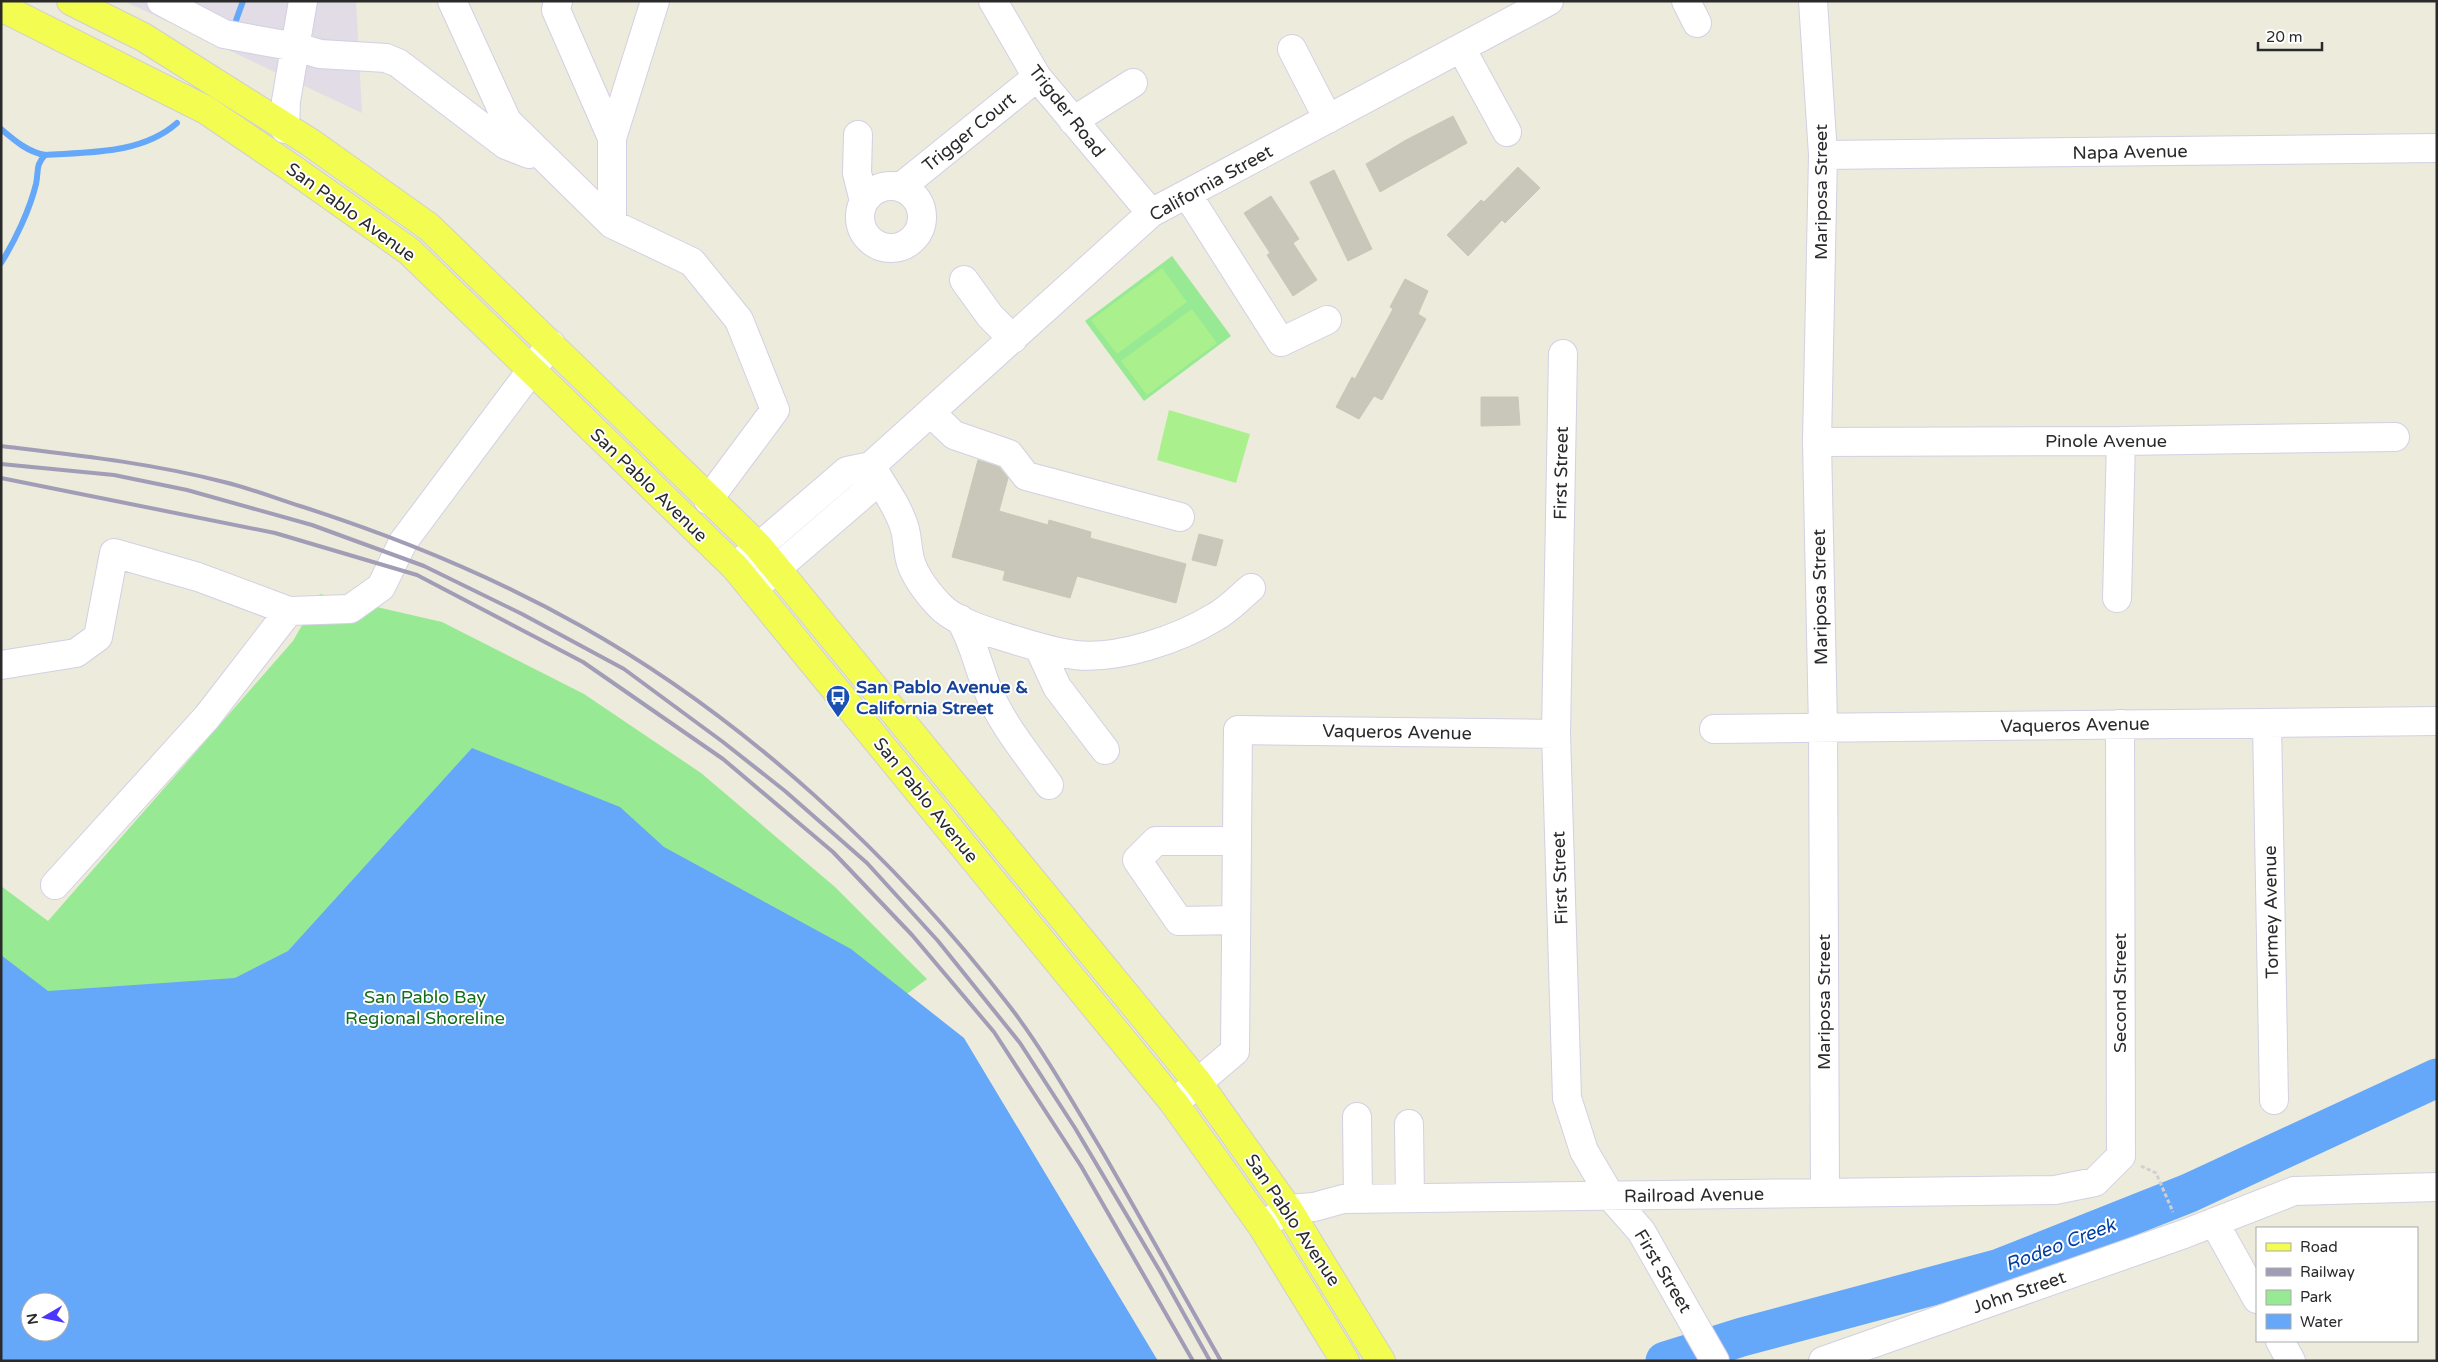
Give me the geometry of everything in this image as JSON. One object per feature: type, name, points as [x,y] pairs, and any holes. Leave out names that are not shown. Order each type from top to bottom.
[{"type":"main road","name":"San Pablo Avenue","points":[[71,1],[143,37],[311,143],[429,227],[551,344],[708,500],[758,546],[1199,1084],[1288,1209],[1381,1361]]},
{"type":"main road","name":"San Pablo Avenue","points":[[1,7],[206,110],[409,251],[735,568],[1174,1103],[1262,1226],[1345,1361]]},
{"type":"street","points":[[162,1],[224,34],[296,47],[320,54],[386,58],[398,63],[506,145],[548,161]]},
{"type":"street","points":[[285,128],[286,101],[303,1]]},
{"type":"street","points":[[452,1],[507,121],[612,224],[692,262],[739,320],[775,410],[708,500]]},
{"type":"street","points":[[558,1],[556,10],[612,138]]},
{"type":"street","points":[[612,224],[612,138],[655,1]]},
{"type":"street","name":"Trigder Road","points":[[993,1],[1037,77],[1151,213]]},
{"type":"street","name":"California Street","points":[[735,568],[758,546],[847,471],[871,466],[1151,213],[1549,1]]},
{"type":"street","name":"Mariposa Street","points":[[1813,1],[1823,155],[1818,442],[1823,728],[1825,1193]]},
{"type":"street","points":[[1461,48],[1508,132]]},
{"type":"street","points":[[1292,49],[1328,119]]},
{"type":"street","name":"Trigger Court","points":[[901,187],[1037,77]]},
{"type":"street","points":[[1074,121],[1133,83]]},
{"type":"street","points":[[858,135],[857,173],[864,201],[860,216],[863,232],[878,245],[898,247],[914,237],[922,219],[917,200],[901,187],[891,185],[880,187],[864,201]]},
{"type":"street","name":"Napa Avenue","points":[[1823,155],[2437,148]]},
{"type":"street","points":[[1187,194],[1280,342],[1327,320]]},
{"type":"street","points":[[964,280],[990,316],[1013,338]]},
{"type":"street","points":[[1,664],[76,653],[98,637],[114,554],[198,577],[289,611],[350,609],[381,587],[404,542],[551,344]]},
{"type":"street","name":"First Street","points":[[1563,354],[1556,734],[1567,1098],[1584,1151],[1611,1197],[1642,1231],[1709,1349]]},
{"type":"street","points":[[931,413],[954,435],[1009,454],[1026,476],[1180,517]]},
{"type":"street","name":"Pinole Avenue","points":[[1818,442],[2121,441],[2395,437]]},
{"type":"street","points":[[2118,598],[2121,441]]},
{"type":"street","points":[[753,589],[867,491],[871,466]]},
{"type":"street","points":[[871,466],[897,509],[905,527],[911,562],[918,580],[939,606],[960,619],[986,631],[1039,648],[1075,655],[1112,654],[1193,630],[1217,616],[1250,588]]},
{"type":"street","points":[[55,885],[207,717],[289,611]]},
{"type":"street","points":[[960,619],[969,634],[986,687],[998,712],[1049,785]]},
{"type":"street","points":[[1039,648],[1057,687],[1104,750]]},
{"type":"street","name":"Vaqueros Avenue","points":[[1714,729],[2437,722]]},
{"type":"street","name":"Tormey Avenue","points":[[2267,723],[2274,1100]]},
{"type":"street","name":"Second Street","points":[[2120,724],[2121,1156]]},
{"type":"street","name":"Vaqueros Avenue","points":[[1237,841],[1238,730],[1556,734]]},
{"type":"street","points":[[1174,1103],[1199,1084],[1235,1051],[1237,841],[1156,841],[1137,860],[1179,921],[1236,920]]},
{"type":"street","points":[[1357,1117],[1358,1199]]},
{"type":"street","points":[[1409,1124],[1410,1198]]},
{"type":"street","name":"Railroad Avenue","points":[[1262,1226],[1288,1209],[1314,1207],[1343,1199],[2056,1190],[2095,1182],[2121,1156]]},
{"type":"street","points":[[2256,1297],[2214,1222],[2294,1191],[2437,1188]]},
{"type":"street","name":"John Street","points":[[1823,1361],[1877,1352],[2214,1222]]},
{"type":"street","points":[[2281,1342],[2291,1361]]},
{"type":"path","points":[[2121,1156],[2156,1173],[2184,1234]]},
{"type":"shaded area","points":[[124,1],[356,1],[362,113]]},
{"type":"green space","points":[[1172,256],[1231,336],[1144,401],[1085,321]]},
{"type":"green space","points":[[1162,268],[1187,302],[1117,354],[1091,320]]},
{"type":"green space","points":[[1192,309],[1217,343],[1147,395],[1121,361]]},
{"type":"green space","points":[[1169,410],[1250,434],[1236,483],[1157,460]]},
{"type":"green space","name":"San Pablo Bay Regional Shoreline","points":[[320,594],[442,622],[584,694],[701,773],[835,887],[927,979],[908,993],[70,1333],[70,1292],[20,1292],[20,1342],[48,1342],[1,1361],[1,886],[48,921],[293,641]]},
{"type":"water","name":"San Pablo Bay Regional Shoreline","points":[[472,748],[620,807],[664,847],[851,949],[964,1038],[1158,1361],[1,1361],[1,955],[48,991],[235,978],[288,951]]},
{"type":"building","points":[[1453,116],[1467,143],[1380,192],[1366,164],[1406,140]]},
{"type":"building","points":[[1518,167],[1540,188],[1505,223],[1502,220],[1468,256],[1447,235],[1481,200],[1484,202]]},
{"type":"building","points":[[1334,170],[1372,249],[1348,261],[1310,182]]},
{"type":"building","points":[[1271,196],[1299,239],[1293,243],[1317,280],[1293,296],[1267,255],[1270,253],[1244,213]]},
{"type":"building","points":[[1405,279],[1428,291],[1418,314],[1426,319],[1382,400],[1374,396],[1359,419],[1336,407],[1352,377],[1355,379],[1393,309],[1390,307]]},
{"type":"building","points":[[1481,397],[1518,397],[1520,425],[1481,426]]},
{"type":"building","points":[[978,460],[999,467],[1008,478],[999,511],[1048,525],[1049,520],[1091,532],[1090,538],[1186,564],[1176,603],[1077,576],[1070,598],[1003,580],[1005,571],[952,557]]},
{"type":"building","points":[[1199,534],[1223,540],[1216,566],[1192,560]]},
{"type":"waterway","points":[[234,26],[243,1]]},
{"type":"waterway","points":[[1,129],[27,149],[45,155],[97,152],[132,146],[148,141],[177,123]]},
{"type":"waterway","points":[[1,263],[12,245],[26,214],[36,184],[39,165],[45,155]]},
{"type":"waterway","name":"Rodeo Creek","points":[[1665,1361],[1742,1337],[2000,1268],[2189,1193],[2437,1078]]},
{"type":"railway","points":[[1,446],[113,460],[197,475],[252,490],[408,544],[479,574],[581,626],[642,663],[701,704],[759,748],[815,796],[868,846],[919,898],[967,953],[1011,1008],[1047,1060],[1102,1151],[1221,1361]]},
{"type":"railway","points":[[1,464],[114,475],[187,490],[312,525],[424,566],[522,614],[624,669],[723,742],[785,791],[867,863],[938,941],[1020,1043],[1075,1128],[1161,1273],[1210,1361]]},
{"type":"railway","points":[[1,478],[275,533],[417,575],[583,662],[723,759],[833,852],[912,935],[994,1032],[1081,1166],[1193,1361]]},
{"type":"place","name":"San Pablo Avenue & California Street","points":[[838,718]]}]
